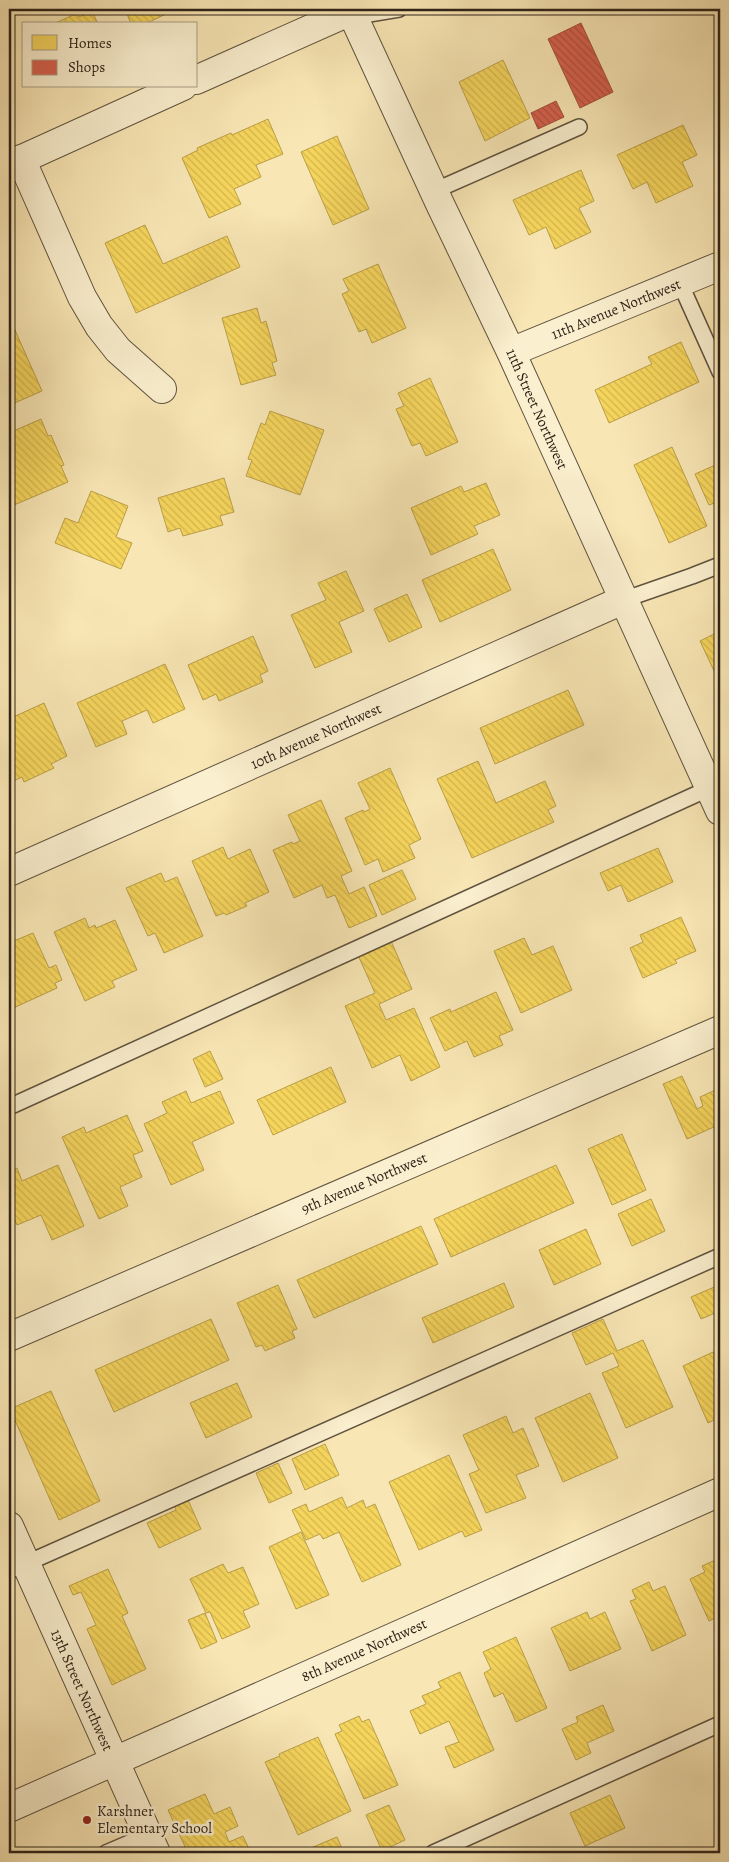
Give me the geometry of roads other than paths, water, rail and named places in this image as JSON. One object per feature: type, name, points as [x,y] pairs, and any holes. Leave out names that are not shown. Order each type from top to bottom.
[{"type":"street","points":[[198,79],[351,10]]},
{"type":"street","name":"11th Street Northwest","points":[[351,10],[434,191],[511,352],[715,800]]},
{"type":"street","points":[[162,390],[118,350],[94,319],[15,162],[179,88]]},
{"type":"street","name":"11th Avenue Northwest","points":[[511,352],[720,266]]},
{"type":"street","name":"10th Avenue Northwest","points":[[9,872],[623,600]]},
{"type":"street","name":"9th Avenue Northwest","points":[[9,1336],[720,1030]]},
{"type":"street","name":"8th Avenue Northwest","points":[[9,1808],[720,1492]]},
{"type":"street","name":"13th Street Northwest","points":[[9,1526],[17,1567],[114,1760],[152,1844]]},
{"type":"lane","points":[[351,10],[369,14],[399,9]]},
{"type":"lane","points":[[434,191],[579,127]]},
{"type":"lane","points":[[680,283],[720,372]]},
{"type":"lane","points":[[623,600],[720,565]]},
{"type":"lane","points":[[9,1107],[715,800]]},
{"type":"lane","points":[[17,1567],[720,1256]]},
{"type":"lane","points":[[433,1853],[720,1724]]},
{"type":"lane","points":[[106,1853],[152,1844]]},
{"type":"place","name":"Karshner Elementary School","points":[[87,1820]]}]
